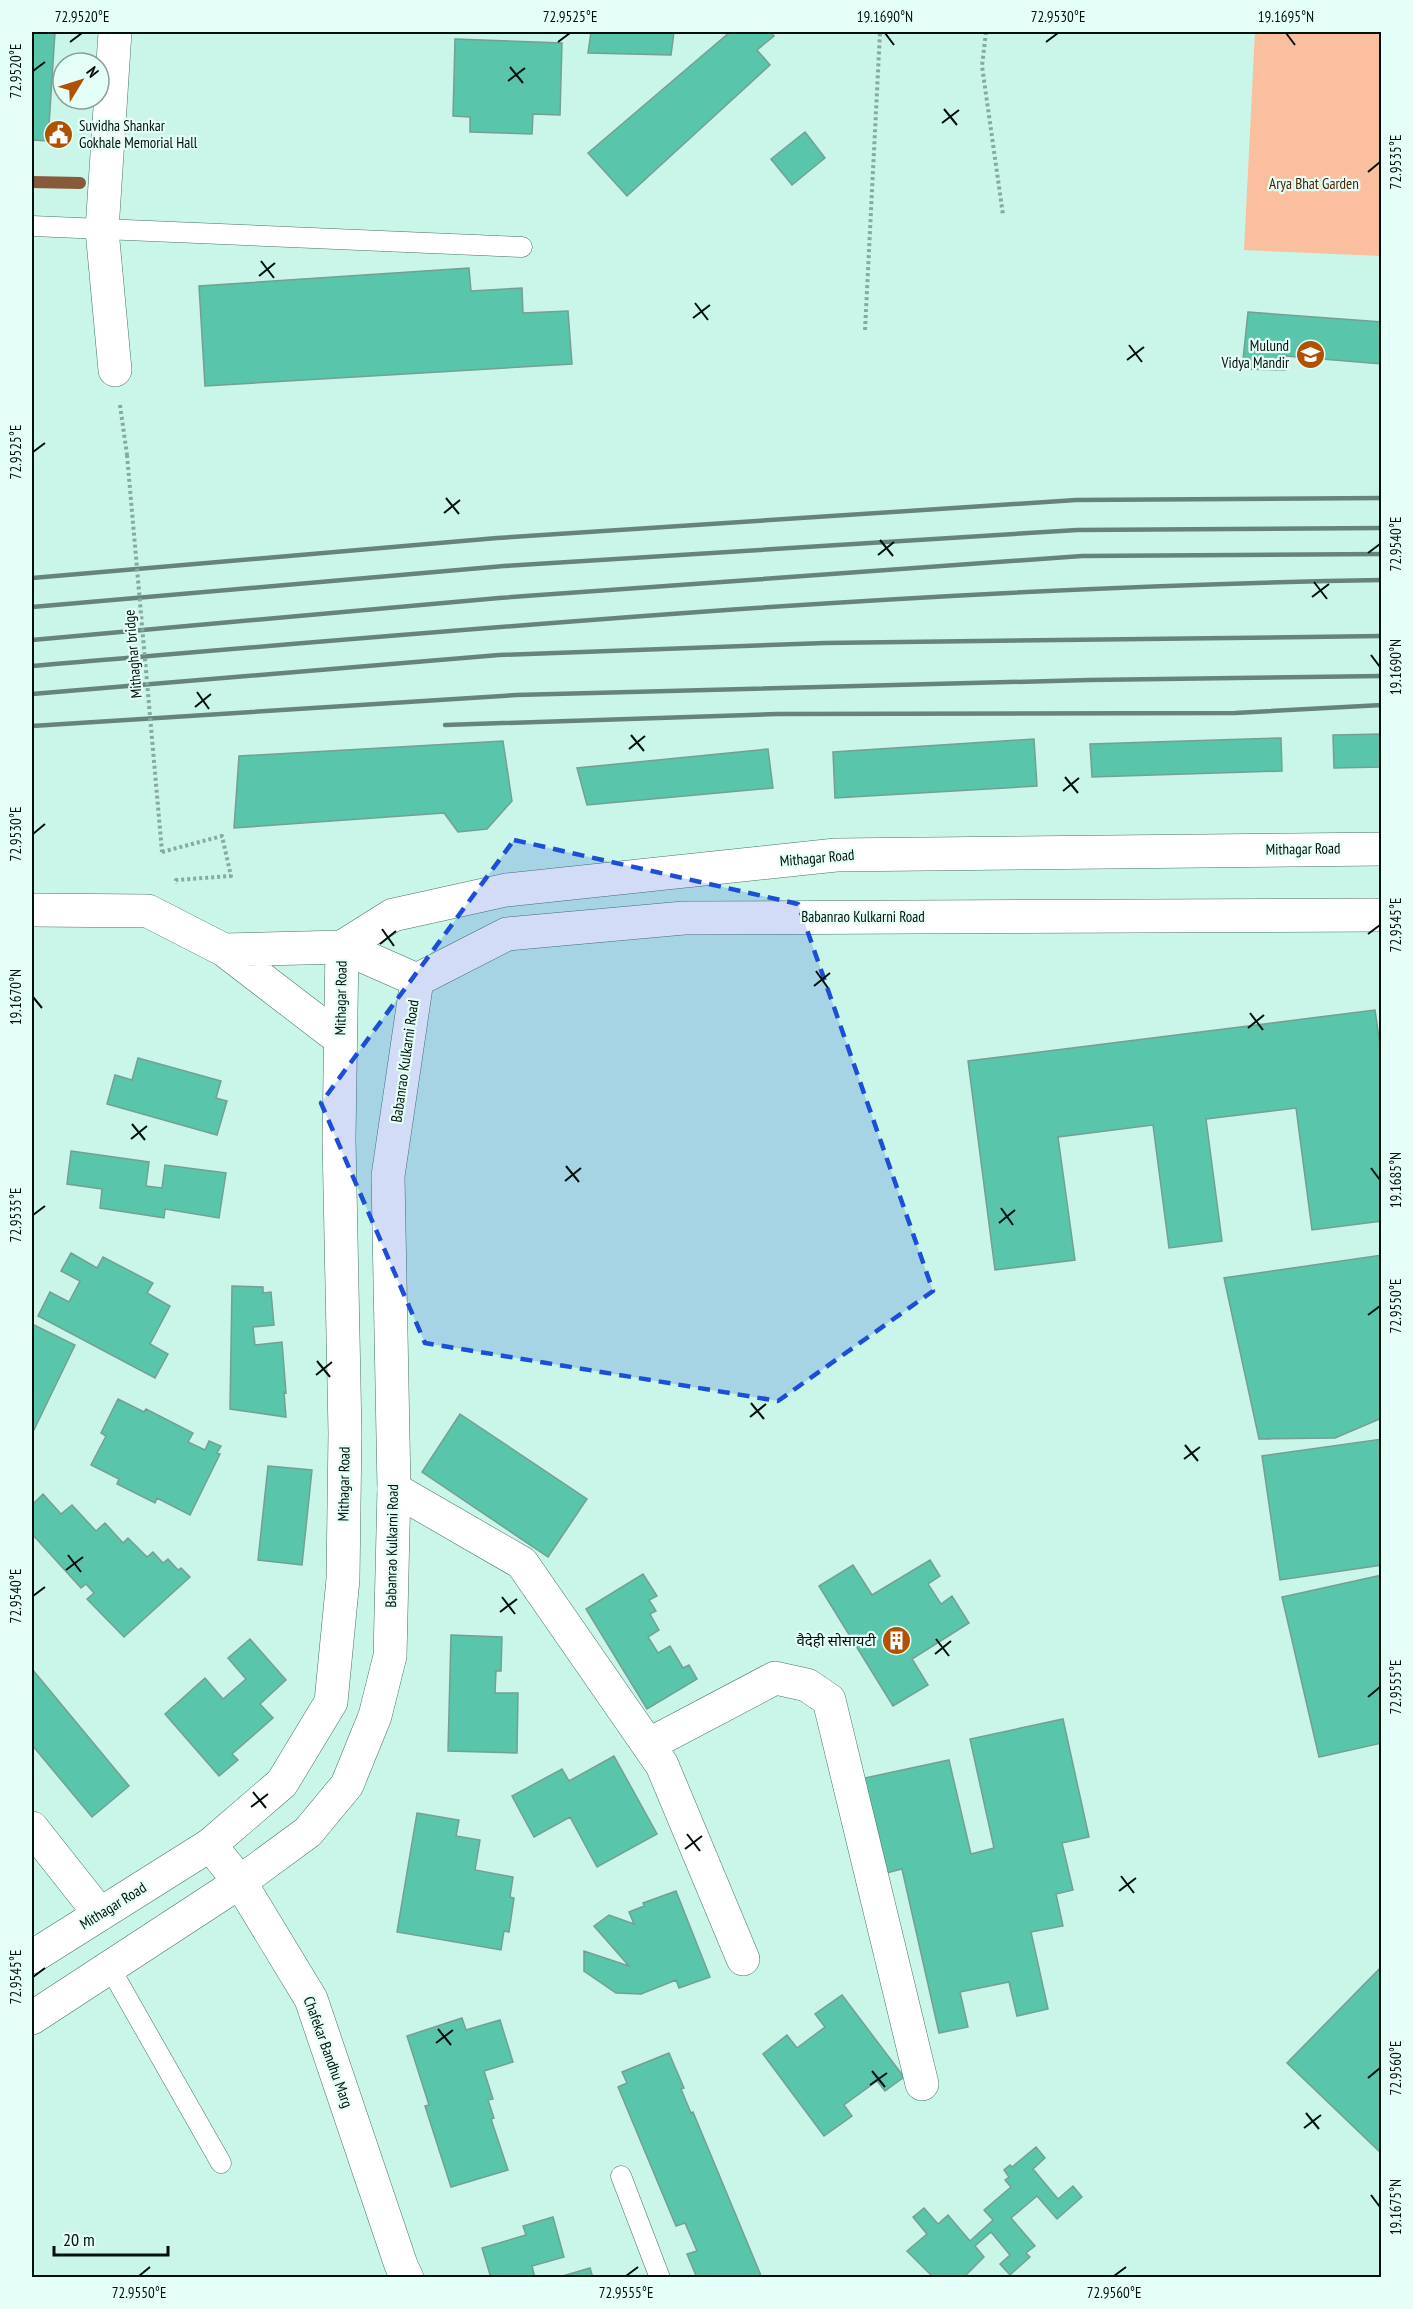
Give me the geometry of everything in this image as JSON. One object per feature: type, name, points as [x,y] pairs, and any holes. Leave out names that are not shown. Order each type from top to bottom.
[{"type":"street","points":[[116,32],[102,230],[117,385]]},
{"type":"street","name":"Mithagar Road","points":[[32,1957],[210,1845],[282,1783],[331,1702],[343,1579],[345,1433],[339,1139],[342,947],[393,915],[506,890],[836,855],[1382,849]]},
{"type":"street","points":[[32,910],[148,911],[224,950],[340,1039]]},
{"type":"street","name":"Babanrao Kulkarni Road","points":[[240,1882],[308,1832],[347,1785],[375,1716],[390,1656],[394,1488],[388,1176],[417,980],[507,934],[684,918],[1382,915]]},
{"type":"street","points":[[224,950],[342,947],[417,980]]},
{"type":"street","points":[[394,1488],[522,1563],[662,1765],[743,1959]]},
{"type":"street","points":[[648,1745],[775,1678],[807,1685],[829,1700],[922,2084]]},
{"type":"street","points":[[32,1828],[100,1914]]},
{"type":"street","name":"Chafekar Bandhu Marg","points":[[210,1845],[240,1882],[311,1999],[401,2265],[408,2277]]},
{"type":"street","points":[[32,2018],[240,1882]]},
{"type":"lane","points":[[32,226],[522,247]]},
{"type":"lane","points":[[110,1968],[221,2163]]},
{"type":"lane","points":[[621,2176],[660,2277]]},
{"type":"path","points":[[866,330],[880,32]]},
{"type":"path","points":[[986,32],[982,66],[1003,215]]},
{"type":"path","name":"Mithaghar bridge","points":[[117,385],[127,455],[162,852],[222,836],[231,876],[176,880]]},
{"type":"highlighted area","points":[[514,840],[798,904],[933,1291],[778,1401],[425,1343],[321,1103]]},
{"type":"green space","name":"Arya Bhat Garden","points":[[1255,32],[1381,32],[1381,256],[1244,250]]},
{"type":"building","points":[[32,32],[55,32],[54,51],[51,51],[48,141],[32,140]]},
{"type":"building","points":[[591,32],[674,32],[671,55],[588,53]]},
{"type":"building","points":[[730,32],[770,32],[774,36],[757,50],[770,65],[627,196],[588,153]]},
{"type":"building","points":[[455,39],[562,43],[560,115],[533,114],[532,134],[470,132],[470,117],[453,116]]},
{"type":"building","points":[[805,132],[825,158],[792,185],[771,159]]},
{"type":"building","points":[[469,268],[471,291],[522,288],[523,313],[568,311],[572,364],[205,386],[199,286]]},
{"type":"building","points":[[1248,312],[1382,322],[1382,364],[1285,356],[1285,370],[1242,369]]},
{"type":"building","points":[[1382,734],[1382,767],[1334,768],[1333,735]]},
{"type":"building","points":[[1281,738],[1282,771],[1092,777],[1090,744]]},
{"type":"building","points":[[1034,739],[1037,786],[835,798],[833,752]]},
{"type":"building","points":[[503,741],[512,801],[487,829],[458,832],[444,813],[234,828],[239,756]]},
{"type":"building","points":[[768,749],[773,788],[587,805],[577,768]]},
{"type":"building","points":[[1375,1010],[1382,1059],[1382,1221],[1312,1230],[1296,1108],[1206,1119],[1222,1241],[1169,1248],[1153,1125],[1058,1137],[1075,1260],[995,1270],[968,1061]]},
{"type":"building","points":[[138,1058],[221,1081],[216,1098],[227,1101],[217,1135],[107,1104],[115,1075],[132,1080]]},
{"type":"building","points":[[71,1151],[149,1162],[146,1186],[162,1188],[165,1165],[226,1173],[219,1218],[165,1209],[164,1218],[100,1208],[102,1189],[67,1184]]},
{"type":"building","points":[[71,1253],[97,1268],[103,1257],[153,1283],[147,1293],[170,1306],[150,1344],[168,1354],[155,1378],[38,1316],[50,1292],[69,1302],[80,1281],[61,1271]]},
{"type":"building","points":[[1382,1255],[1382,1418],[1335,1438],[1259,1439],[1224,1278]]},
{"type":"building","points":[[232,1286],[263,1287],[263,1293],[271,1292],[274,1325],[253,1327],[255,1345],[282,1342],[286,1417],[230,1409]]},
{"type":"building","points":[[32,1324],[75,1345],[32,1434]]},
{"type":"building","points":[[118,1399],[144,1412],[146,1409],[193,1433],[188,1442],[205,1450],[209,1441],[221,1446],[217,1453],[220,1454],[190,1515],[157,1498],[155,1503],[117,1484],[119,1479],[91,1465],[106,1436],[101,1433]]},
{"type":"building","points":[[460,1414],[587,1499],[548,1557],[422,1472]]},
{"type":"building","points":[[1382,1439],[1382,1565],[1280,1580],[1262,1456]]},
{"type":"building","points":[[268,1466],[312,1470],[302,1565],[258,1560]]},
{"type":"building","points":[[43,1494],[61,1514],[72,1505],[96,1531],[105,1523],[123,1543],[128,1538],[147,1557],[153,1552],[163,1563],[168,1559],[178,1570],[181,1568],[190,1577],[124,1637],[87,1599],[94,1593],[86,1584],[81,1588],[32,1534],[32,1500],[34,1503]]},
{"type":"building","name":"वैदेही सोसायटी","points":[[930,1560],[940,1576],[928,1584],[941,1604],[952,1596],[969,1623],[912,1659],[928,1685],[893,1706],[819,1586],[853,1565],[872,1595]]},
{"type":"building","points":[[643,1574],[657,1596],[649,1600],[656,1611],[650,1614],[659,1630],[648,1637],[658,1653],[670,1646],[683,1668],[689,1665],[697,1679],[647,1709],[586,1609]]},
{"type":"building","points":[[1382,1575],[1382,1743],[1319,1757],[1282,1597]]},
{"type":"building","points":[[451,1635],[502,1637],[501,1671],[496,1671],[495,1693],[518,1693],[517,1753],[448,1751]]},
{"type":"building","points":[[250,1639],[286,1680],[260,1704],[273,1718],[232,1754],[238,1760],[219,1776],[165,1714],[205,1678],[223,1699],[246,1679],[228,1658]]},
{"type":"building","points":[[32,1669],[129,1786],[92,1817],[32,1745]]},
{"type":"building","points":[[1063,1719],[1089,1837],[1062,1843],[1073,1890],[1056,1894],[1063,1926],[1031,1932],[1048,2009],[1017,2016],[1009,1982],[960,1992],[968,2027],[939,2033],[902,1869],[882,1874],[860,1779],[949,1760],[971,1854],[994,1848],[970,1739]]},
{"type":"building","points":[[614,1756],[657,1834],[597,1867],[570,1817],[534,1837],[512,1796],[562,1769],[569,1781]]},
{"type":"building","points":[[417,1813],[459,1820],[456,1836],[480,1840],[475,1870],[513,1877],[510,1897],[514,1898],[509,1932],[504,1931],[501,1950],[397,1932]]},
{"type":"building","points":[[676,1891],[710,1977],[679,1988],[676,1980],[641,1994],[616,1993],[584,1971],[584,1951],[629,1966],[594,1926],[609,1915],[634,1924],[629,1912],[644,1906],[643,1903]]},
{"type":"building","points":[[1382,1966],[1382,2154],[1287,2063]]},
{"type":"building","points":[[842,1995],[904,2077],[885,2091],[877,2081],[844,2105],[852,2116],[824,2136],[763,2054],[787,2035],[797,2048],[825,2027],[815,2014]]},
{"type":"building","points":[[462,2018],[466,2030],[500,2020],[513,2062],[484,2071],[493,2099],[488,2100],[494,2118],[491,2119],[508,2170],[451,2187],[425,2106],[429,2105],[407,2036]]},
{"type":"building","points":[[669,2053],[684,2088],[681,2089],[691,2113],[693,2112],[762,2278],[697,2278],[687,2254],[697,2251],[685,2223],[676,2226],[618,2087],[627,2083],[622,2072]]},
{"type":"building","points":[[1036,2147],[1045,2158],[1033,2169],[1058,2199],[1073,2186],[1082,2197],[1057,2219],[1037,2196],[1011,2218],[1035,2246],[1026,2253],[1030,2257],[1010,2275],[1000,2264],[1010,2255],[991,2232],[975,2246],[984,2257],[963,2278],[934,2278],[907,2251],[927,2234],[913,2217],[924,2208],[938,2224],[948,2215],[970,2241],[993,2220],[984,2210],[1011,2187],[1005,2180],[1009,2177],[1004,2170],[1010,2165],[1012,2167]]},
{"type":"building","points":[[553,2217],[564,2257],[532,2266],[535,2278],[491,2278],[482,2248],[526,2235],[523,2226]]},
{"type":"building","points":[[590,2268],[593,2278],[556,2278]]},
{"type":"waterway","points":[[32,182],[80,183]]},
{"type":"railway","points":[[32,578],[497,538],[1076,500],[1382,498]]},
{"type":"railway","points":[[32,607],[504,566],[1077,530],[1382,528]]},
{"type":"railway","points":[[32,640],[499,598],[1082,556],[1382,554]]},
{"type":"railway","points":[[32,666],[538,624],[875,600],[1213,584],[1382,580]]},
{"type":"railway","points":[[32,694],[499,655],[825,643],[1382,636]]},
{"type":"railway","points":[[32,726],[516,695],[1089,680],[1382,676]]},
{"type":"railway","points":[[445,725],[777,714],[1235,713],[1382,705]]},
{"type":"place","name":"Suvidha Shankar Gokhale Memorial Hall","points":[[58,135]]},
{"type":"place","name":"Mulund Vidya Mandir","points":[[1310,355]]},
{"type":"place","name":"वैदेही सोसायटी","points":[[897,1641]]}]
